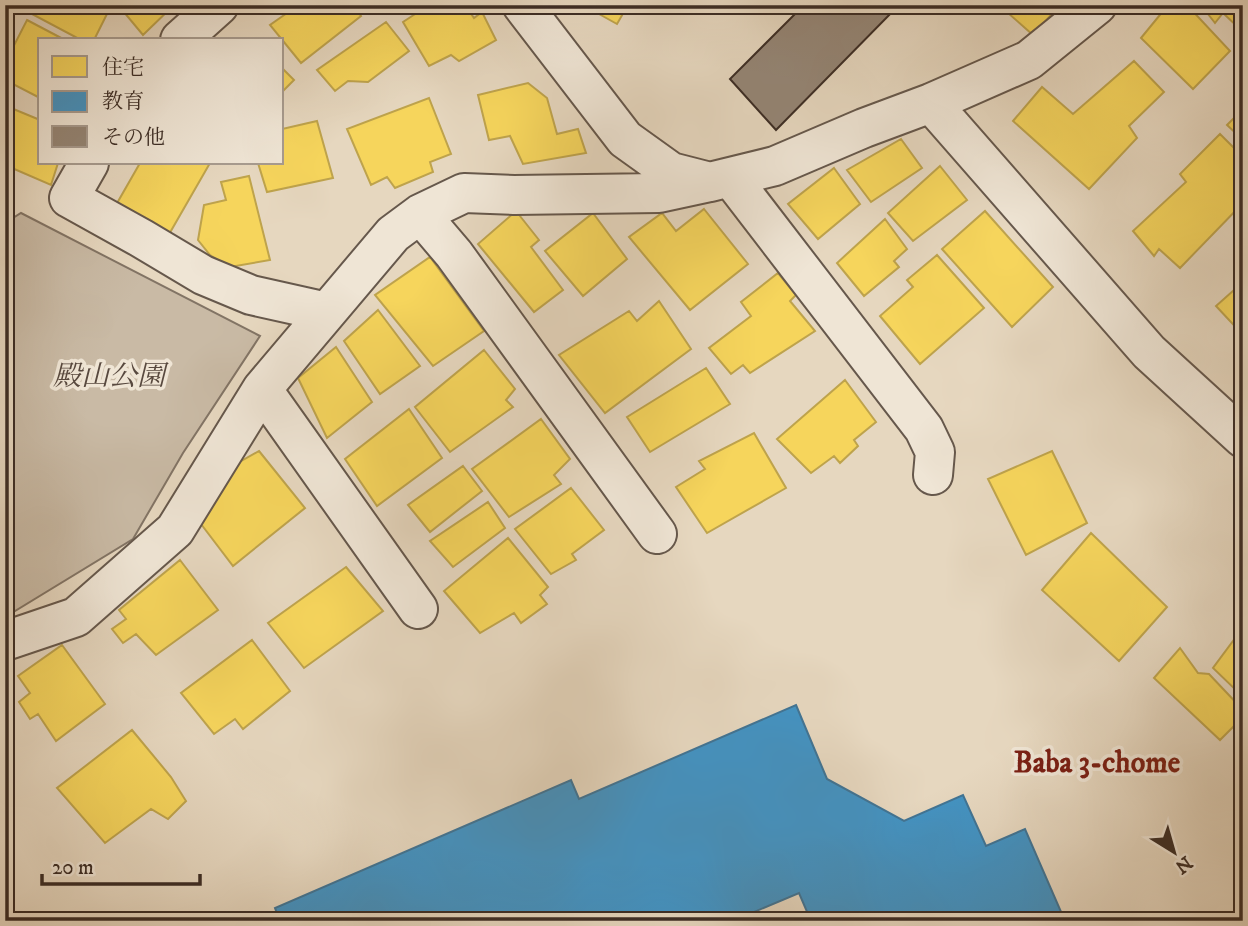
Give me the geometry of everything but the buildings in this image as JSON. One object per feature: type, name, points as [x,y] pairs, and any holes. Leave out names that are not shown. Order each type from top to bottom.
[{"type":"street","points":[[182,38],[219,5]]},
{"type":"street","points":[[522,5],[625,139],[671,172],[721,180],[924,429],[935,452],[933,475]]},
{"type":"street","points":[[5,641],[76,617],[175,530],[262,389],[393,234],[419,214],[464,193],[514,195],[659,192],[775,166],[1030,60],[1097,5]]},
{"type":"street","points":[[931,103],[1149,352],[1243,438]]},
{"type":"street","points":[[88,164],[69,198],[203,275],[251,295],[327,312]]},
{"type":"street","points":[[419,214],[454,254],[657,534]]},
{"type":"street","points":[[262,389],[418,609]]},
{"type":"green space","name":"殿山公園","points":[[21,213],[260,336],[183,453],[133,539],[15,611],[5,611],[5,223]]},
{"type":"district","name":"Baba 3-chome","points":[[1097,763]]}]
